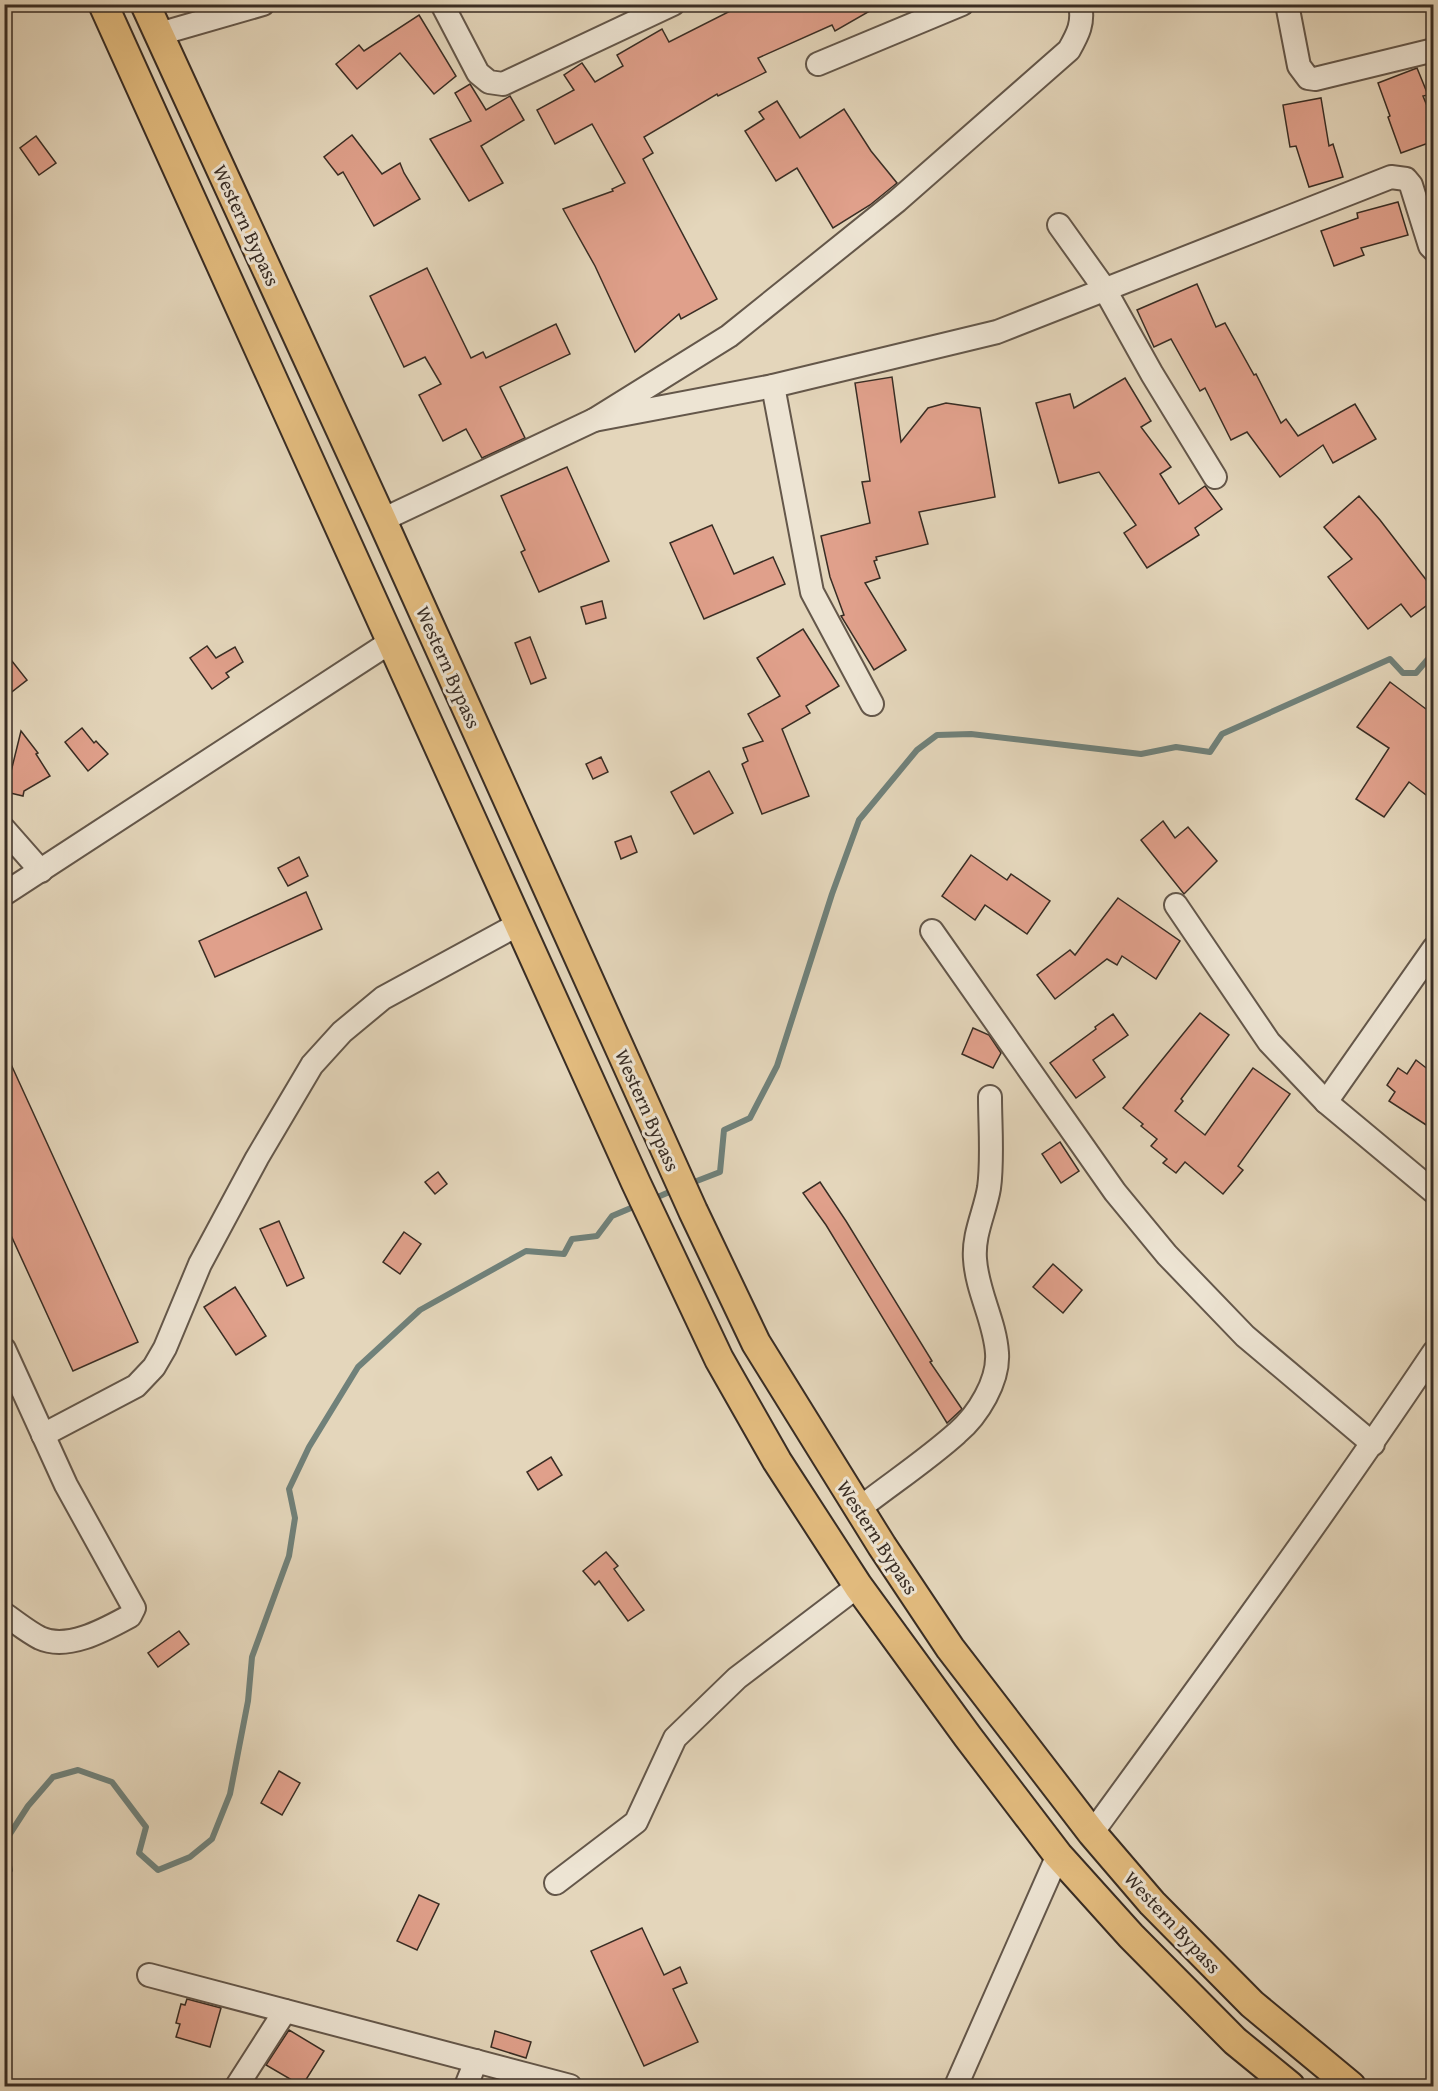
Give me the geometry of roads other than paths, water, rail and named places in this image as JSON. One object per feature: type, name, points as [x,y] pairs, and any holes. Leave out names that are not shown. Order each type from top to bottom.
[{"type":"main road","name":"Western Bypass","points":[[103,4],[636,1183],[719,1359],[777,1461],[858,1586],[968,1737],[1058,1855],[1131,1936],[1235,2041],[1290,2086]]},
{"type":"main road","name":"Western Bypass","points":[[145,4],[382,520],[693,1211],[751,1333],[882,1546],[950,1648],[1092,1833],[1152,1903],[1252,2004],[1351,2086]]},
{"type":"street","points":[[159,34],[263,4]]},
{"type":"street","points":[[442,4],[478,73],[489,82],[503,84],[673,4]]},
{"type":"street","points":[[818,64],[962,4]]},
{"type":"street","points":[[382,520],[594,420],[729,336],[897,201],[1069,50],[1080,32],[1083,17],[1080,4]]},
{"type":"street","points":[[1287,4],[1299,66],[1308,78],[1315,79],[1434,50]]},
{"type":"street","points":[[594,420],[773,386],[997,332],[1391,177],[1406,179],[1411,185],[1430,246],[1434,250]]},
{"type":"street","points":[[1059,225],[1104,288],[1152,374],[1215,477]]},
{"type":"street","points":[[773,386],[812,592],[872,704]]},
{"type":"street","points":[[4,894],[392,641]]},
{"type":"street","points":[[4,829],[41,871]]},
{"type":"street","points":[[1176,906],[1269,1042],[1326,1102],[1434,1192]]},
{"type":"street","points":[[44,1435],[136,1386],[154,1367],[165,1348],[200,1264],[256,1158],[312,1065],[342,1032],[383,998],[519,924]]},
{"type":"street","points":[[932,930],[1115,1192],[1167,1255],[1245,1336],[1373,1444]]},
{"type":"street","points":[[1326,1102],[1434,948]]},
{"type":"street","points":[[860,1508],[959,1431],[980,1406],[993,1377],[997,1355],[994,1334],[978,1283],[975,1258],[976,1231],[989,1188],[990,1097]]},
{"type":"street","points":[[4,1349],[66,1485],[134,1608],[130,1616],[76,1641],[56,1643],[40,1638],[4,1614]]},
{"type":"street","points":[[1092,1833],[1270,1590],[1373,1444],[1434,1352]]},
{"type":"street","points":[[556,1883],[636,1822],[675,1738],[737,1678],[858,1586]]},
{"type":"street","points":[[956,2086],[1058,1855]]},
{"type":"street","points":[[149,1975],[570,2086]]},
{"type":"street","points":[[237,2086],[285,2011]]},
{"type":"street","points":[[466,2086],[476,2061]]},
{"type":"waterway","points":[[689,1184],[720,1172],[724,1130],[750,1118],[777,1066],[832,894],[859,820],[917,750],[937,735],[971,734],[1141,754],[1176,747],[1210,752],[1222,734],[1390,659],[1403,673],[1416,673],[1434,652]]},
{"type":"waterway","points":[[653,1199],[674,1190]]},
{"type":"waterway","points":[[4,1843],[28,1806],[53,1777],[78,1770],[112,1782],[146,1827],[139,1853],[158,1870],[190,1857],[212,1839],[230,1794],[248,1701],[252,1657],[289,1556],[295,1518],[289,1489],[309,1447],[358,1367],[420,1310],[526,1251],[564,1254],[572,1239],[597,1236],[612,1216],[638,1205]]},
{"type":"waterway","points":[[4,1844],[10,1870],[4,1873]]}]
